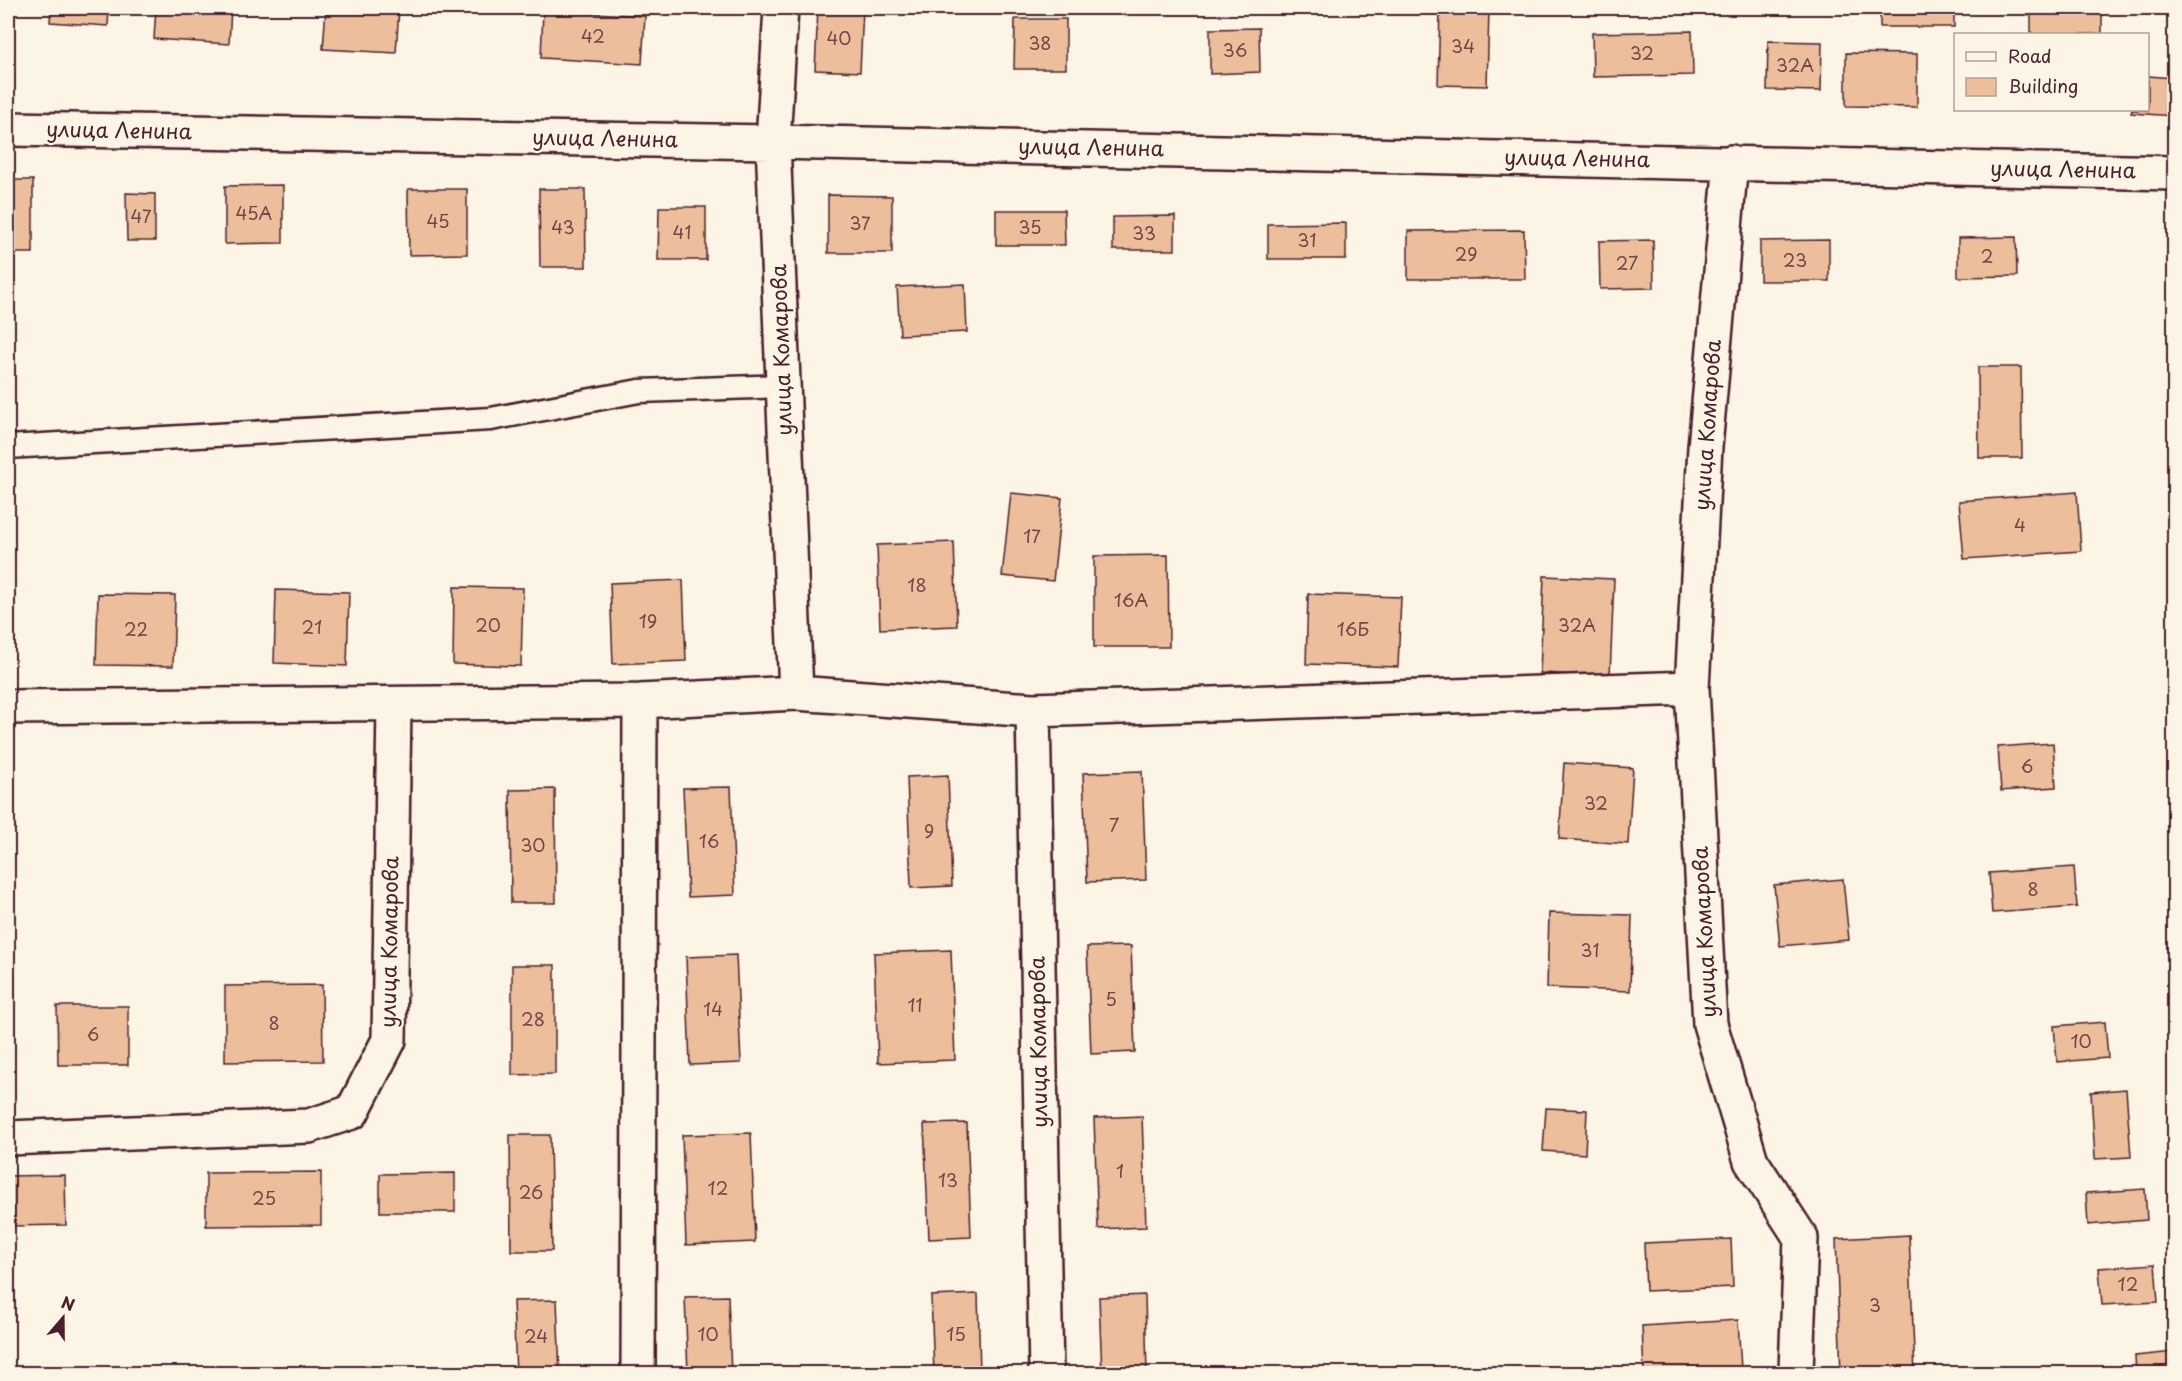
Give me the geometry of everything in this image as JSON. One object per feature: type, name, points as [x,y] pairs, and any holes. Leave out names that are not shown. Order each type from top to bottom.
[{"type":"street","name":"улица Комарова","points":[[781,8],[773,142],[796,693]]},
{"type":"street","name":"улица Ленина","points":[[8,129],[773,142],[2175,173]]},
{"type":"street","name":"улица Комарова","points":[[1731,162],[1705,447],[1692,688],[1710,1024],[1751,1161],[1801,1238],[1796,1371]]},
{"type":"street","points":[[8,707],[640,701],[796,693],[1033,710],[1692,688]]},
{"type":"street","points":[[638,1374],[640,701]]},
{"type":"street","name":"улица Комарова","points":[[8,1138],[309,1126],[352,1112],[389,1040],[394,705]]},
{"type":"street","name":"улица Комарова","points":[[1033,710],[1046,1374]]},
{"type":"lane","points":[[8,447],[491,419],[639,391],[783,386]]},
{"type":"building","points":[[51,8],[109,8],[108,26],[50,22]]},
{"type":"building","points":[[156,8],[231,8],[229,44],[154,39]]},
{"type":"building","points":[[326,8],[399,8],[396,53],[323,49]]},
{"type":"building","points":[[818,8],[863,8],[860,72],[815,70]]},
{"type":"building","points":[[1440,8],[1489,9],[1487,86],[1438,85]]},
{"type":"building","points":[[1880,8],[1954,8],[1954,27],[1880,27]]},
{"type":"building","points":[[2031,8],[2102,8],[2102,33],[2031,33]]},
{"type":"building","points":[[543,10],[645,16],[642,64],[541,58]]},
{"type":"building","points":[[1015,19],[1066,19],[1066,69],[1014,69]]},
{"type":"building","points":[[1259,28],[1260,72],[1210,74],[1210,29]]},
{"type":"building","points":[[1692,31],[1693,75],[1593,77],[1592,33]]},
{"type":"building","points":[[1768,41],[1822,42],[1821,91],[1767,90]]},
{"type":"building","points":[[1846,53],[1917,54],[1917,107],[1846,106]]},
{"type":"building","points":[[2149,76],[2174,78],[2174,116],[2131,113],[2132,111],[2149,111]]},
{"type":"building","points":[[8,180],[33,180],[33,253],[8,253]]},
{"type":"building","points":[[283,185],[283,243],[225,244],[225,186]]},
{"type":"building","points":[[408,189],[467,189],[467,254],[409,255]]},
{"type":"building","points":[[539,189],[585,189],[586,267],[540,267]]},
{"type":"building","points":[[126,193],[155,194],[155,241],[127,241]]},
{"type":"building","points":[[828,195],[892,196],[892,253],[828,253]]},
{"type":"building","points":[[659,207],[706,207],[706,260],[658,260]]},
{"type":"building","points":[[996,210],[1064,210],[1065,245],[996,245]]},
{"type":"building","points":[[1175,216],[1175,250],[1113,250],[1113,217]]},
{"type":"building","points":[[1346,223],[1346,259],[1268,259],[1268,224]]},
{"type":"building","points":[[1524,230],[1525,279],[1408,279],[1408,231]]},
{"type":"building","points":[[2016,237],[2017,276],[1958,277],[1958,238]]},
{"type":"building","points":[[1653,240],[1654,288],[1600,289],[1599,241]]},
{"type":"building","points":[[1829,240],[1829,281],[1760,281],[1760,241]]},
{"type":"building","points":[[965,284],[967,332],[900,335],[897,287]]},
{"type":"building","points":[[1978,367],[2021,367],[2022,458],[1979,458]]},
{"type":"building","points":[[2077,492],[2081,551],[1964,559],[1959,501]]},
{"type":"building","points":[[1011,493],[1062,498],[1053,581],[1002,576]]},
{"type":"building","points":[[954,542],[957,626],[880,629],[877,545]]},
{"type":"building","points":[[1168,555],[1169,647],[1094,647],[1094,556]]},
{"type":"building","points":[[1544,576],[1614,579],[1610,676],[1540,673]]},
{"type":"building","points":[[683,580],[686,661],[613,664],[610,583]]},
{"type":"building","points":[[454,587],[523,588],[521,666],[453,664]]},
{"type":"building","points":[[276,590],[349,592],[347,666],[274,663]]},
{"type":"building","points":[[98,594],[175,595],[173,666],[96,665]]},
{"type":"building","points":[[1308,594],[1401,597],[1398,667],[1306,664]]},
{"type":"building","points":[[2053,743],[2056,787],[2001,791],[1998,747]]},
{"type":"building","points":[[1564,763],[1633,768],[1628,844],[1559,839]]},
{"type":"building","points":[[1142,771],[1146,880],[1087,882],[1083,773]]},
{"type":"building","points":[[948,775],[952,886],[911,888],[907,777]]},
{"type":"building","points":[[731,787],[735,895],[688,897],[683,788]]},
{"type":"building","points":[[555,789],[556,903],[511,903],[510,790]]},
{"type":"building","points":[[2074,867],[2077,907],[1992,913],[1989,873]]},
{"type":"building","points":[[1843,879],[1849,940],[1780,946],[1774,885]]},
{"type":"building","points":[[1549,913],[1632,915],[1630,991],[1547,988]]},
{"type":"building","points":[[1131,946],[1135,1052],[1091,1054],[1087,947]]},
{"type":"building","points":[[951,950],[955,1060],[878,1063],[874,953]]},
{"type":"building","points":[[736,955],[741,1063],[690,1065],[686,957]]},
{"type":"building","points":[[512,965],[555,965],[555,1074],[512,1075]]},
{"type":"building","points":[[322,985],[323,1061],[225,1062],[225,986]]},
{"type":"building","points":[[57,1006],[128,1006],[128,1065],[58,1065]]},
{"type":"building","points":[[2105,1022],[2108,1058],[2057,1062],[2054,1026]]},
{"type":"building","points":[[2126,1089],[2131,1157],[2095,1159],[2091,1092]]},
{"type":"building","points":[[1546,1108],[1587,1110],[1585,1154],[1543,1151]]},
{"type":"building","points":[[1142,1116],[1146,1227],[1098,1229],[1094,1118]]},
{"type":"building","points":[[967,1123],[971,1237],[929,1239],[924,1124]]},
{"type":"building","points":[[751,1133],[755,1242],[686,1245],[682,1135]]},
{"type":"building","points":[[510,1135],[550,1135],[552,1251],[511,1251]]},
{"type":"building","points":[[321,1172],[321,1225],[206,1226],[206,1173]]},
{"type":"building","points":[[455,1173],[455,1212],[380,1212],[380,1174]]},
{"type":"building","points":[[65,1175],[66,1225],[8,1226],[8,1176]]},
{"type":"building","points":[[2145,1189],[2147,1220],[2088,1225],[2086,1193]]},
{"type":"building","points":[[1909,1235],[1915,1374],[1841,1374],[1836,1239]]},
{"type":"building","points":[[1731,1239],[1733,1287],[1646,1291],[1644,1243]]},
{"type":"building","points":[[2155,1264],[2158,1302],[2102,1305],[2099,1268]]},
{"type":"building","points":[[978,1294],[980,1374],[934,1374],[931,1296]]},
{"type":"building","points":[[1145,1295],[1147,1374],[1102,1374],[1099,1297]]},
{"type":"building","points":[[728,1296],[731,1374],[688,1374],[685,1297]]},
{"type":"building","points":[[557,1300],[560,1374],[516,1374],[513,1301]]},
{"type":"building","points":[[1738,1320],[1741,1369],[1644,1374],[1642,1326]]},
{"type":"building","points":[[2174,1352],[2174,1374],[2136,1374],[2135,1356]]}]
